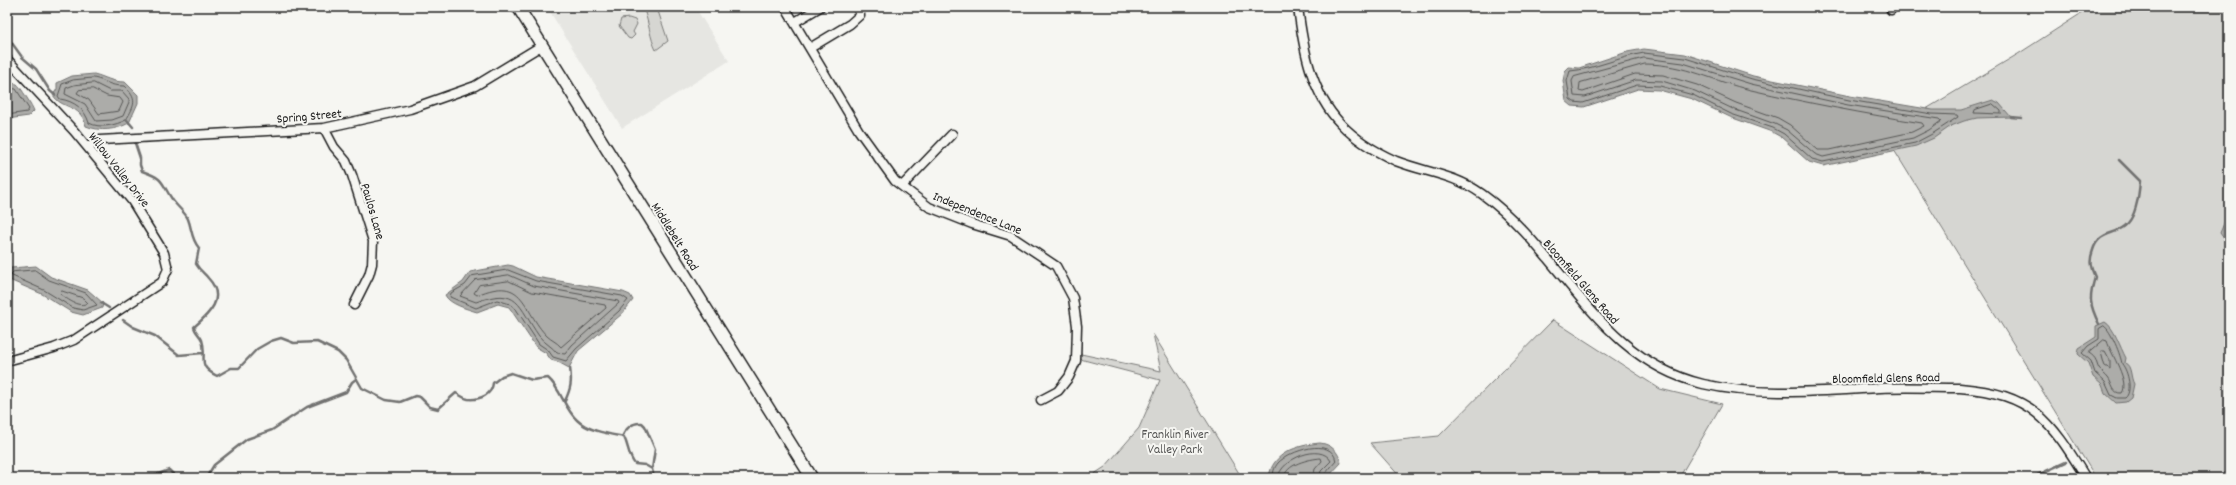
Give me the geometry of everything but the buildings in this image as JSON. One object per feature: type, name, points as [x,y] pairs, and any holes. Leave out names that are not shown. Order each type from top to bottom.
[{"type":"street","name":"Middlebelt Road","points":[[518,7],[812,478]]},
{"type":"street","name":"Independence Lane","points":[[786,7],[859,131],[895,181],[929,207],[972,224],[1011,236],[1056,266],[1073,298],[1077,326],[1076,361],[1069,377],[1058,391],[1041,400]]},
{"type":"street","points":[[795,22],[820,7]]},
{"type":"street","points":[[810,48],[850,24],[860,15],[858,7]]},
{"type":"street","name":"Bloomfield Glens Road","points":[[1298,7],[1312,78],[1320,95],[1340,124],[1371,148],[1397,161],[1464,182],[1500,207],[1540,250],[1609,332],[1640,356],[1680,376],[1702,384],[1730,388],[1793,391],[1960,388],[1984,390],[2004,395],[2022,402],[2045,419],[2086,478]]},
{"type":"street","name":"Spring Street","points":[[88,147],[100,140],[324,128],[410,109],[475,86],[541,46]]},
{"type":"street","name":"Willow Valley Drive","points":[[7,59],[88,147],[132,201],[164,253],[168,269],[162,282],[74,340],[54,348],[7,361]]},
{"type":"street","name":"Paulos Lane","points":[[324,128],[334,147],[346,161],[352,175],[373,241],[372,264],[369,275],[354,305]]},
{"type":"street","points":[[902,186],[952,134]]},
{"type":"shaded area","points":[[547,7],[695,7],[729,61],[622,128]]},
{"type":"green space","points":[[2091,7],[2229,7],[2229,478],[2096,478],[1886,137],[1929,109],[1926,109],[2018,54]]},
{"type":"green space","points":[[657,8],[668,41],[656,50],[652,41],[644,10]]},
{"type":"green space","points":[[629,18],[635,20],[637,24],[633,32],[635,35],[631,39],[628,38],[619,26],[621,19]]},
{"type":"green space","points":[[1553,320],[1660,389],[1722,404],[1679,478],[1401,478],[1370,443],[1439,436]]},
{"type":"green space","name":"Franklin River Valley Park","points":[[1153,334],[1242,478],[1088,478],[1105,467],[1139,428],[1160,380],[1080,359],[1081,354],[1161,371]]},
{"type":"water","points":[[1644,49],[1685,54],[1753,76],[1850,96],[1933,110],[1961,110],[1993,100],[1999,103],[2011,117],[1977,118],[1964,121],[1951,126],[1934,138],[1916,146],[1823,166],[1809,162],[1781,137],[1772,132],[1730,117],[1692,99],[1659,90],[1638,89],[1584,107],[1572,106],[1566,101],[1563,81],[1565,71],[1569,67],[1579,68],[1627,52]]},
{"type":"water","points":[[94,74],[112,80],[125,82],[138,95],[138,103],[129,123],[119,127],[102,130],[91,128],[86,126],[80,114],[61,103],[53,95],[57,89],[57,83],[72,76]]},
{"type":"water","points":[[7,84],[17,84],[21,88],[34,111],[29,116],[7,119]]},
{"type":"water","points":[[2229,211],[2229,246],[2220,233]]},
{"type":"water","points":[[508,265],[536,277],[623,292],[630,295],[633,300],[622,314],[578,351],[569,368],[551,360],[546,353],[536,347],[509,307],[498,304],[477,312],[454,304],[445,295],[463,282],[470,272]]},
{"type":"water","points":[[36,266],[51,277],[88,290],[103,303],[102,308],[83,315],[71,312],[42,294],[7,279],[7,271],[11,268]]},
{"type":"water","points":[[2105,322],[2117,338],[2126,358],[2125,363],[2130,369],[2134,384],[2131,398],[2126,402],[2116,403],[2105,393],[2102,385],[2093,377],[2088,363],[2078,354],[2079,348],[2096,337],[2096,326]]},
{"type":"water","points":[[1320,443],[1328,445],[1334,449],[1341,463],[1327,478],[1269,478],[1271,469],[1280,456],[1295,448]]},
{"type":"waterway","points":[[7,29],[9,39],[22,57],[36,69],[50,91],[55,95]]},
{"type":"waterway","points":[[2011,117],[2022,118]]},
{"type":"waterway","points":[[127,120],[133,127]]},
{"type":"waterway","points":[[135,143],[140,158],[142,171],[155,176],[161,181],[174,202],[187,216],[193,238],[199,248],[196,264],[213,285],[216,292],[214,305],[205,317],[194,327],[202,340],[204,365],[210,372],[217,376],[231,368],[239,368],[257,349],[271,341],[281,338],[294,343],[317,342],[338,352],[346,360],[362,388],[386,400],[400,402],[415,396],[420,397],[430,407],[438,409],[456,393],[468,399],[481,398],[488,394],[493,383],[502,376],[511,373],[532,380],[548,378],[577,420],[587,427],[624,437],[630,455],[635,464],[645,465],[652,469],[654,478]]},
{"type":"waterway","points":[[2099,324],[2093,311],[2091,301],[2095,277],[2091,264],[2092,254],[2096,243],[2100,239],[2128,223],[2134,214],[2139,192],[2140,181],[2119,160]]},
{"type":"waterway","points":[[101,303],[109,308]]},
{"type":"waterway","points":[[123,320],[133,327],[155,336],[179,355],[203,353]]},
{"type":"waterway","points":[[565,401],[569,392],[571,377],[570,368]]},
{"type":"waterway","points":[[206,478],[214,465],[247,439],[272,430],[307,407],[346,392],[352,382],[356,379]]},
{"type":"waterway","points":[[622,437],[627,428],[632,425],[642,423],[645,426],[655,449],[652,469]]},
{"type":"waterway","points":[[2031,478],[2066,462]]},
{"type":"waterway","points":[[148,478],[169,470],[177,478]]}]
